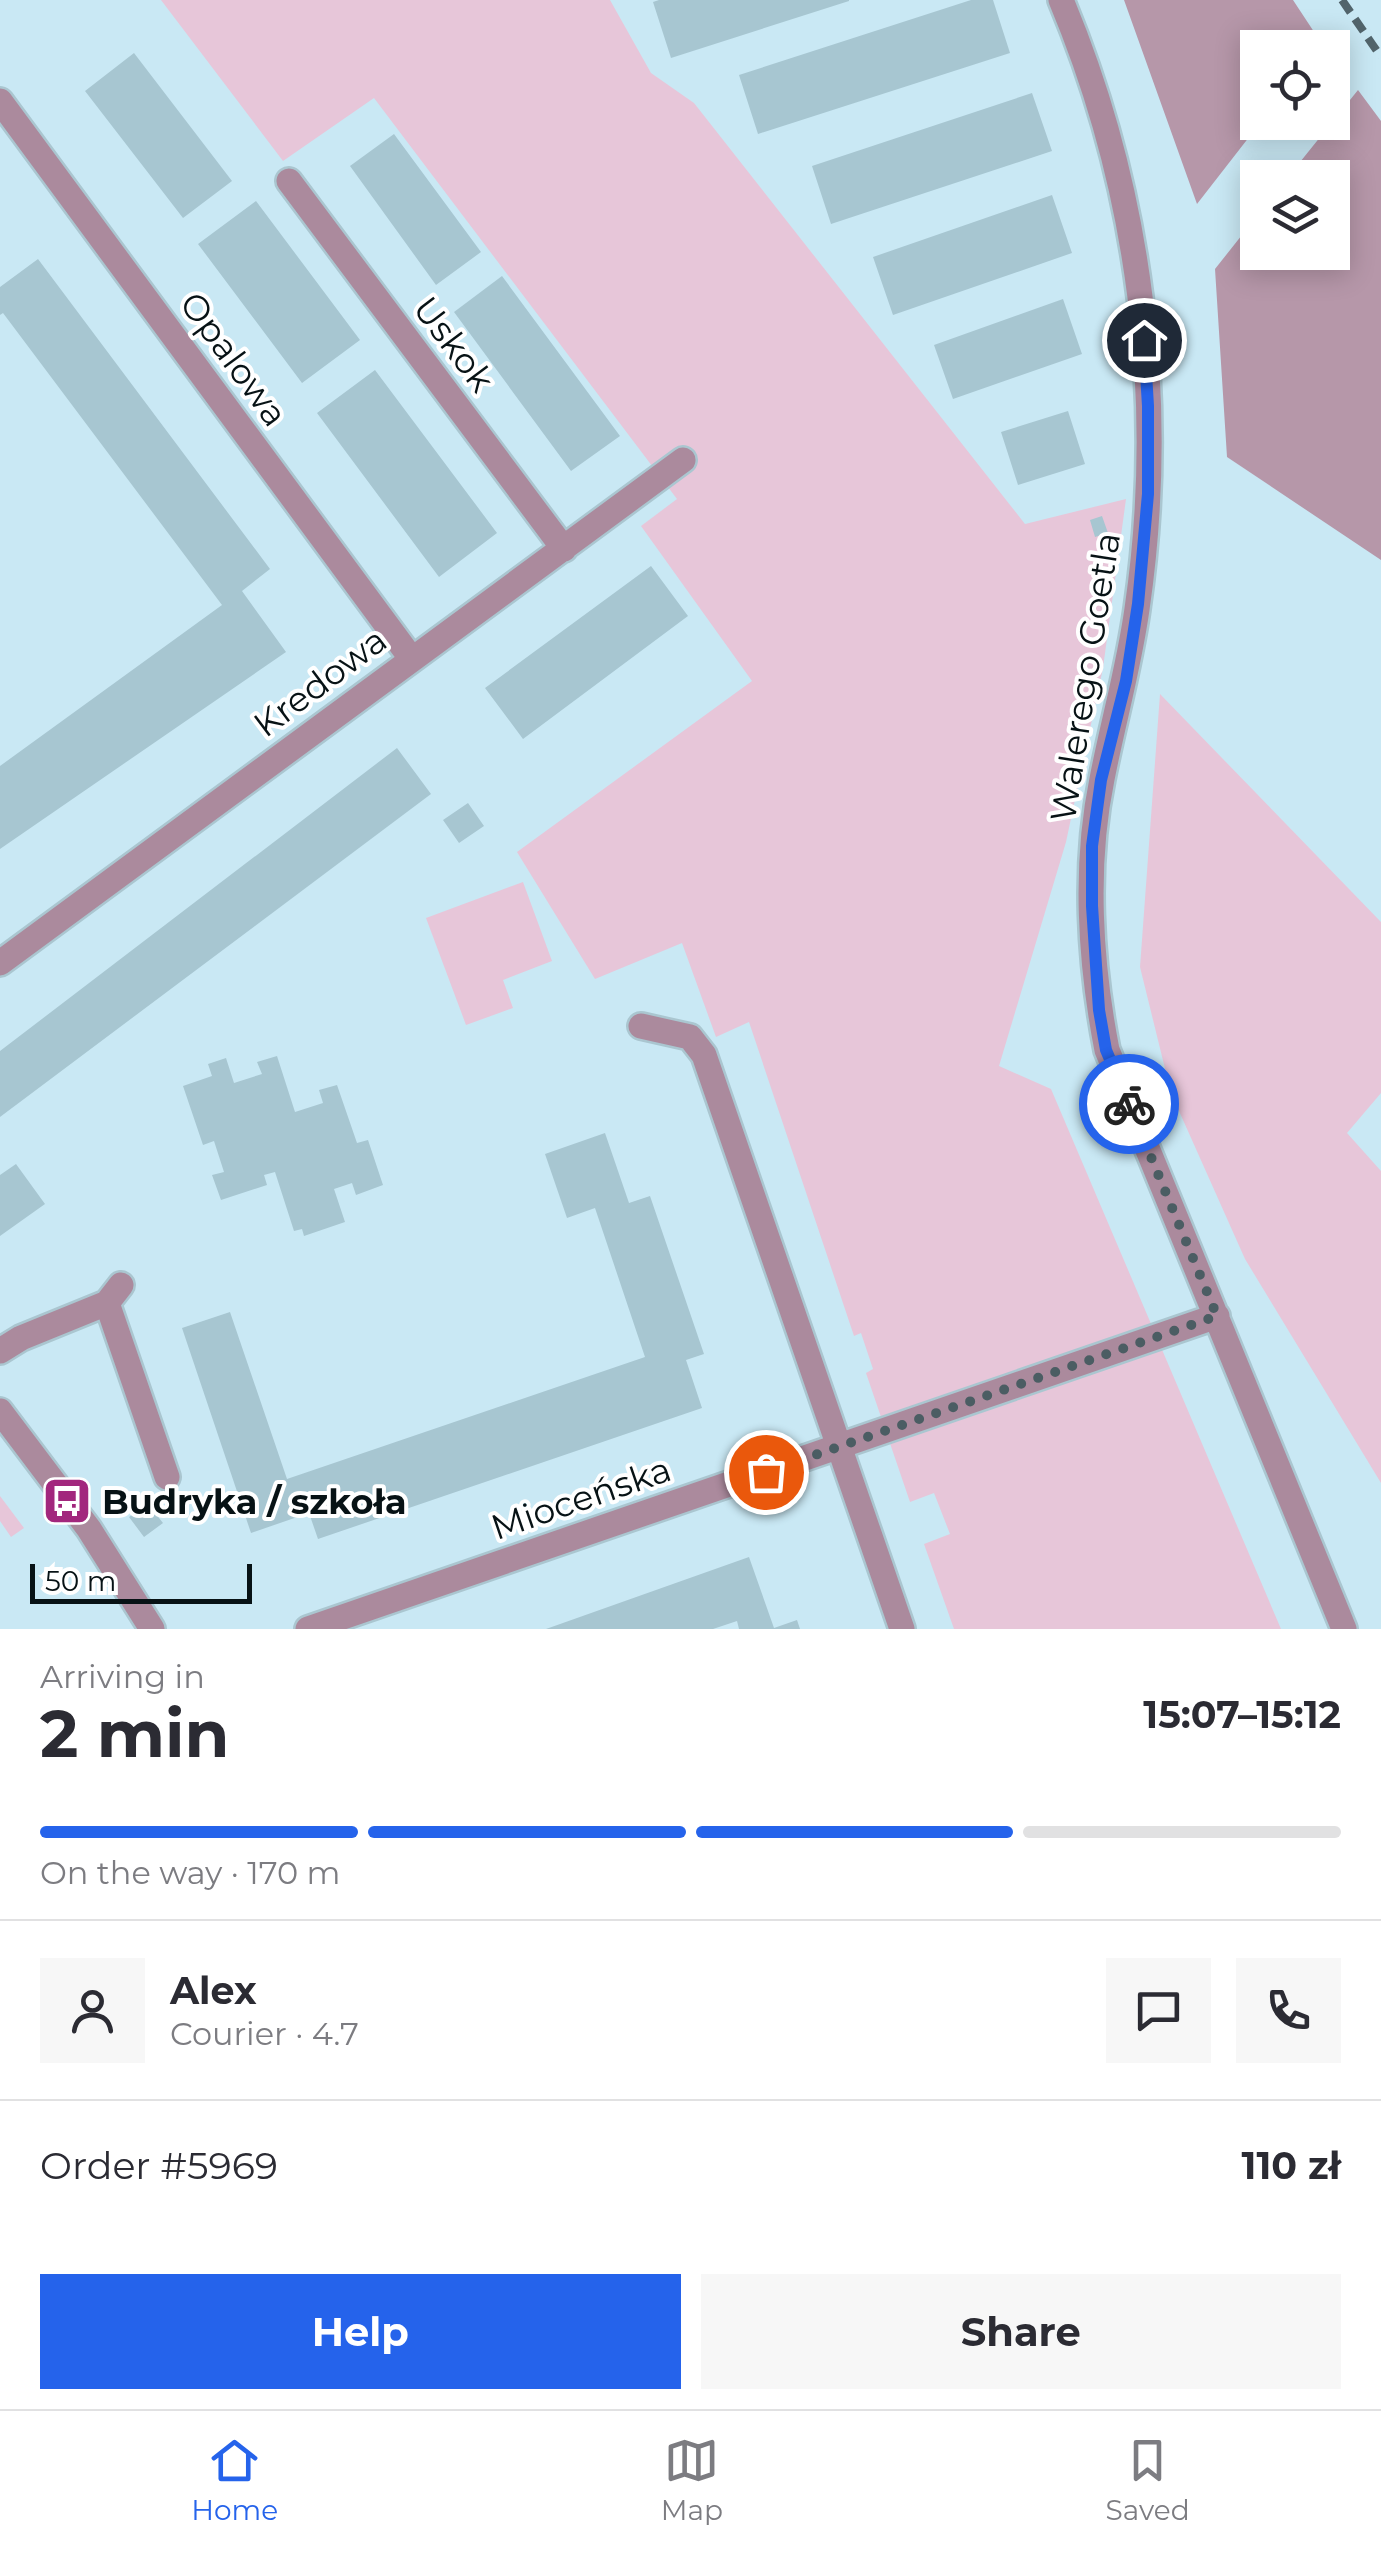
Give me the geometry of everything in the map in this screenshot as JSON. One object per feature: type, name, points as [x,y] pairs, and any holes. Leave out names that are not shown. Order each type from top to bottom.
[{"type":"street","name":"Walerego Goetla","points":[[1061,0],[1082,52],[1119,171],[1137,267],[1148,406],[1148,494],[1138,604],[1126,681],[1101,780],[1092,846],[1099,1010],[1106,1050],[1344,1629]]},
{"type":"street","name":"Opalowa","points":[[0,101],[411,658]]},
{"type":"street","name":"Uskok","points":[[288,181],[564,549]]},
{"type":"street","name":"Kredowa","points":[[0,963],[683,460]]},
{"type":"street","points":[[642,1026],[690,1037],[704,1055],[902,1629]]},
{"type":"street","points":[[0,1351],[114,1294],[168,1477]]},
{"type":"street","name":"Mioceńska","points":[[308,1629],[1217,1316]]},
{"type":"street","points":[[0,1411],[89,1529],[152,1629]]},
{"type":"shaded area","points":[[161,0],[610,0],[651,73],[694,103],[1025,524],[1126,499],[1103,668],[1066,842],[999,1066],[1051,1089],[1281,1629],[954,1629],[924,1544],[950,1534],[934,1493],[910,1502],[866,1373],[873,1369],[861,1333],[854,1336],[749,1022],[716,1037],[682,943],[595,979],[517,852],[752,681],[641,526],[677,499],[374,98],[283,161]]},
{"type":"shaded area","points":[[1124,0],[1293,0],[1313,30],[1240,30],[1240,140],[1247,140],[1197,204]]},
{"type":"shaded area","points":[[1358,90],[1381,121],[1381,560],[1227,457],[1215,269],[1240,237],[1240,270],[1350,270],[1350,160],[1302,160],[1318,140],[1350,140],[1350,100]]},
{"type":"shaded area","points":[[1160,694],[1381,922],[1381,1093],[1347,1133],[1381,1171],[1381,1483],[1245,1259],[1171,1093],[1140,967]]},
{"type":"shaded area","points":[[523,882],[552,961],[503,980],[513,1008],[466,1025],[426,918]]},
{"type":"shaded area","points":[[0,1496],[24,1528],[11,1537],[0,1521]]},
{"type":"building","points":[[971,0],[993,0],[1010,53],[758,134],[739,75]]},
{"type":"building","points":[[849,1],[671,58],[653,2]]},
{"type":"building","points":[[134,53],[232,181],[183,218],[85,91]]},
{"type":"building","points":[[1032,93],[1052,151],[831,224],[812,166]]},
{"type":"building","points":[[394,134],[481,252],[436,285],[350,166]]},
{"type":"building","points":[[1052,195],[1072,253],[893,315],[873,257]]},
{"type":"building","points":[[256,201],[360,340],[302,383],[198,244]]},
{"type":"building","points":[[38,259],[270,569],[242,591],[286,652],[0,849],[0,766],[222,605],[3,313],[0,315],[0,287]]},
{"type":"building","points":[[502,276],[620,436],[571,471],[454,312]]},
{"type":"building","points":[[1063,299],[1082,354],[953,399],[934,345]]},
{"type":"building","points":[[375,370],[497,533],[439,577],[317,413]]},
{"type":"building","points":[[1068,411],[1085,464],[1018,485],[1001,432]]},
{"type":"building","points":[[1102,516],[1108,533],[1095,537],[1090,520]]},
{"type":"building","points":[[651,566],[688,616],[523,739],[485,688]]},
{"type":"building","points":[[397,748],[431,794],[0,1117],[0,1051]]},
{"type":"building","points":[[468,803],[484,826],[459,843],[443,820]]},
{"type":"building","points":[[277,1056],[295,1112],[323,1103],[319,1090],[337,1085],[357,1143],[368,1140],[383,1185],[356,1195],[352,1183],[334,1189],[345,1222],[304,1236],[302,1229],[294,1231],[275,1172],[264,1175],[267,1185],[221,1200],[212,1175],[224,1172],[214,1141],[203,1145],[183,1086],[212,1076],[208,1064],[226,1058],[234,1083],[262,1074],[257,1062]]},
{"type":"building","points":[[605,1133],[629,1203],[650,1196],[704,1354],[686,1360],[702,1408],[318,1539],[309,1513],[251,1533],[182,1328],[230,1312],[287,1479],[645,1357],[595,1208],[567,1218],[545,1154]]},
{"type":"building","points":[[16,1164],[45,1204],[0,1236],[0,1175]]},
{"type":"building","points":[[147,1503],[163,1523],[144,1537],[129,1517]]},
{"type":"building","points":[[749,1557],[774,1628],[797,1620],[800,1629],[739,1629],[737,1621],[713,1629],[546,1629]]},
{"type":"railway","points":[[1342,0],[1381,57]]},
{"type":"way so far","points":[[766,1472],[1217,1316],[1129,1104]]},
{"type":"place","name":"Budryka / szkoła","points":[[67,1501]]},
{"type":"route","points":[[1129,1104],[1106,1050],[1099,1010],[1092,846],[1101,780],[1126,681],[1138,604],[1148,494],[1144,340]]}]
